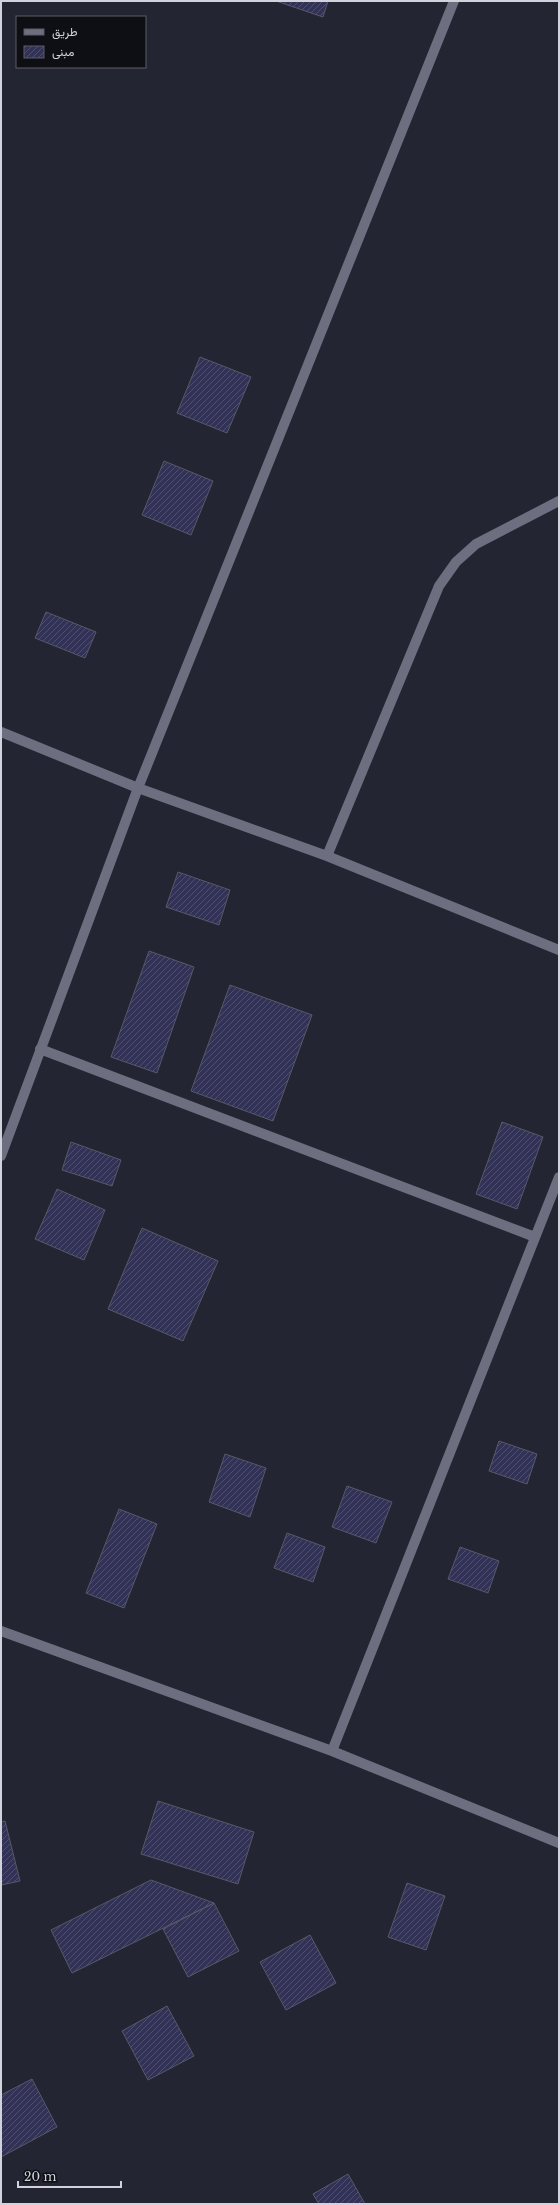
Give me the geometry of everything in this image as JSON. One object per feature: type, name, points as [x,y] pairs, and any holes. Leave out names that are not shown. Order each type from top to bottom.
[{"type":"street","points":[[1,1156],[138,788],[454,1]]},
{"type":"street","points":[[327,856],[439,586],[456,562],[476,544],[559,501]]},
{"type":"street","points":[[1,732],[138,788],[327,856],[559,950]]},
{"type":"street","points":[[40,1049],[535,1237]]},
{"type":"street","points":[[332,1750],[559,1176]]},
{"type":"street","points":[[1,1631],[332,1750],[559,1843]]},
{"type":"building","points":[[276,1],[328,1],[323,17]]},
{"type":"building","points":[[200,357],[251,377],[227,433],[177,413]]},
{"type":"building","points":[[164,461],[213,481],[191,535],[142,515]]},
{"type":"building","points":[[46,612],[96,632],[85,658],[35,638]]},
{"type":"building","points":[[178,872],[230,890],[219,925],[166,907]]},
{"type":"building","points":[[149,951],[194,967],[157,1073],[111,1057]]},
{"type":"building","points":[[230,985],[312,1015],[273,1121],[191,1091]]},
{"type":"building","points":[[502,1122],[543,1137],[517,1209],[476,1194]]},
{"type":"building","points":[[71,1142],[121,1160],[112,1186],[62,1170]]},
{"type":"building","points":[[57,1189],[105,1210],[84,1260],[35,1239]]},
{"type":"building","points":[[142,1228],[218,1261],[183,1341],[108,1309]]},
{"type":"building","points":[[499,1441],[537,1454],[527,1484],[489,1471]]},
{"type":"building","points":[[225,1454],[266,1468],[250,1517],[209,1502]]},
{"type":"building","points":[[347,1486],[392,1502],[376,1543],[332,1527]]},
{"type":"building","points":[[119,1509],[157,1524],[124,1608],[86,1593]]},
{"type":"building","points":[[287,1533],[325,1547],[313,1582],[274,1568]]},
{"type":"building","points":[[460,1547],[499,1561],[488,1593],[448,1579]]},
{"type":"building","points":[[158,1801],[254,1832],[238,1884],[141,1854]]},
{"type":"building","points":[[5,1821],[20,1881],[1,1885],[1,1822]]},
{"type":"building","points":[[151,1880],[214,1903],[72,1973],[51,1930]]},
{"type":"building","points":[[407,1883],[445,1896],[426,1950],[388,1937]]},
{"type":"building","points":[[214,1903],[239,1951],[188,1977],[163,1929]]},
{"type":"building","points":[[310,1935],[336,1983],[286,2010],[260,1962]]},
{"type":"building","points":[[167,2006],[194,2056],[148,2080],[122,2031]]},
{"type":"building","points":[[32,2079],[57,2127],[1,2157],[1,2095]]},
{"type":"building","points":[[348,2174],[365,2204],[319,2204],[313,2194]]}]
